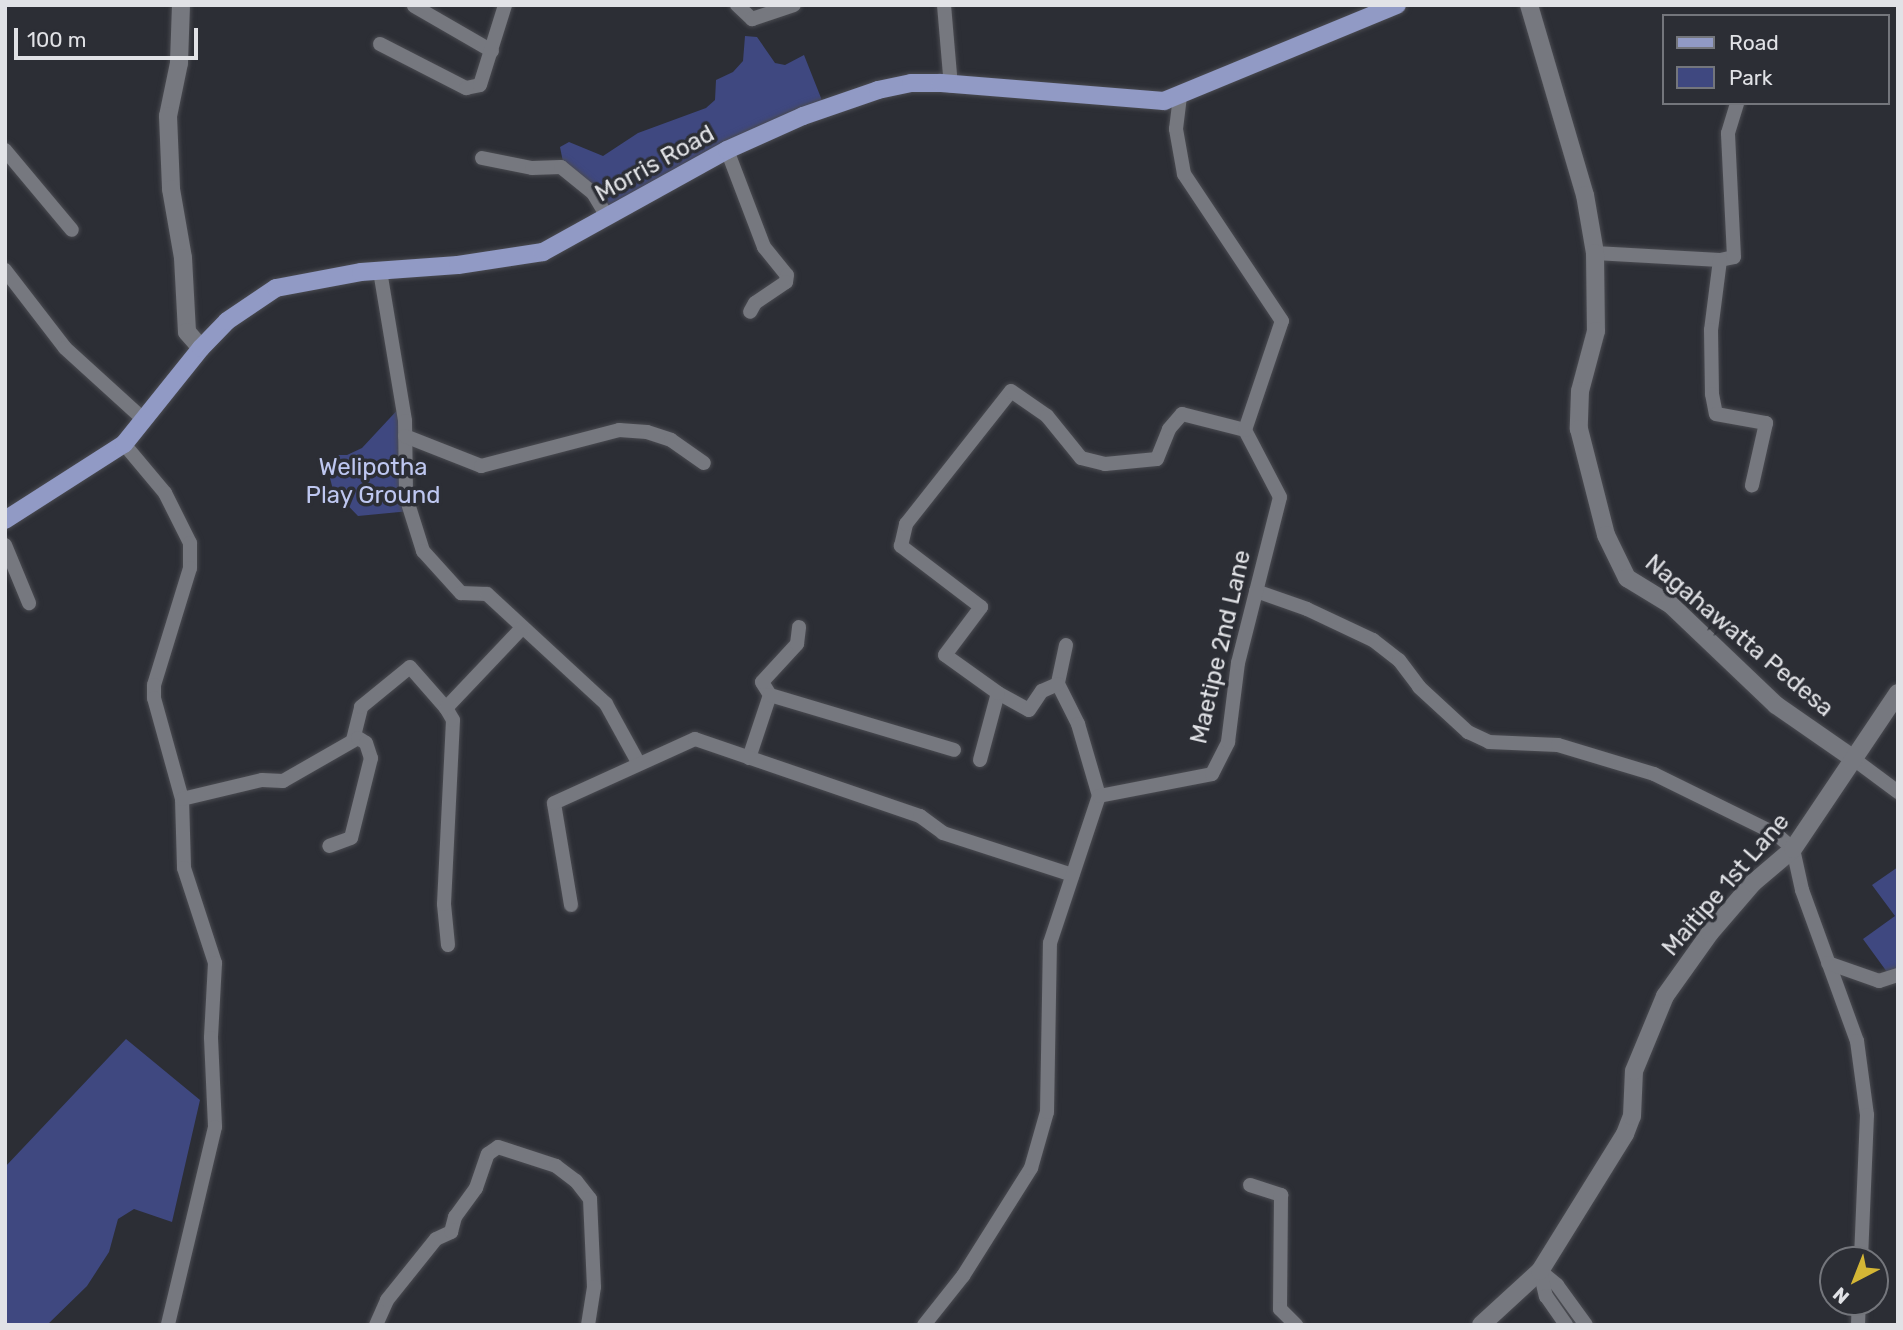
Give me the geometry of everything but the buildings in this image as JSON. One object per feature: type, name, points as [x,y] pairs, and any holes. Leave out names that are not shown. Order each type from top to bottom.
[{"type":"main road","name":"Morris Road","points":[[5,520],[124,444],[201,348],[227,321],[276,288],[380,271],[543,252],[727,150],[803,116],[878,90],[911,83],[1164,101],[1180,98],[1397,5]]},
{"type":"street","points":[[181,5],[179,63],[168,116],[171,189],[183,258],[187,332],[201,348]]},
{"type":"street","points":[[380,44],[466,88],[480,85],[505,5]]},
{"type":"street","points":[[737,5],[752,19],[794,5]]},
{"type":"street","points":[[944,5],[951,86]]},
{"type":"street","name":"Nagahawatta Pedesa","points":[[1529,5],[1585,195],[1595,253],[1596,331],[1580,391],[1579,429],[1606,535],[1627,578],[1671,606],[1776,705],[1855,760]]},
{"type":"street","points":[[414,6],[492,51]]},
{"type":"street","points":[[1058,684],[1042,691],[1029,710],[998,693],[945,655],[981,607],[901,547],[906,524],[1011,391],[1047,416],[1081,458],[1105,464],[1157,459],[1169,429],[1182,414],[1245,430],[1282,321],[1184,174],[1176,129],[1180,98]]},
{"type":"street","points":[[1595,253],[1720,260],[1734,257],[1728,133],[1736,105]]},
{"type":"street","points":[[5,150],[72,230]]},
{"type":"street","points":[[727,150],[764,247],[787,275],[786,282],[755,303],[750,312]]},
{"type":"street","points":[[482,158],[532,168],[561,167],[593,193],[608,218]]},
{"type":"street","points":[[1720,260],[1711,330],[1712,394],[1716,414],[1766,423],[1752,485]]},
{"type":"street","points":[[5,270],[65,348],[144,420]]},
{"type":"street","points":[[380,271],[405,436],[406,497],[423,551],[461,593],[487,594],[606,704],[639,764]]},
{"type":"street","points":[[405,436],[481,466],[619,430],[647,432],[671,440],[704,463]]},
{"type":"street","name":"Maetipe 2nd Lane","points":[[1099,796],[1212,774],[1228,742],[1238,663],[1280,497],[1245,430]]},
{"type":"street","points":[[124,444],[165,493],[190,543],[190,568],[154,685],[182,799],[184,868],[215,963],[211,1038],[215,1127],[168,1325]]},
{"type":"street","points":[[5,545],[29,603]]},
{"type":"street","points":[[1256,591],[1307,608],[1373,640],[1399,660],[1419,687],[1468,732],[1489,742],[1558,745],[1654,774],[1776,834],[1793,849],[1802,890],[1857,1041],[1867,1115],[1862,1246]]},
{"type":"street","points":[[799,627],[797,644],[762,682],[770,695],[954,750]]},
{"type":"street","points":[[446,708],[522,628]]},
{"type":"street","points":[[924,1325],[963,1276],[1031,1168],[1047,1112],[1050,943],[1099,796],[1078,724],[1058,684],[1066,645]]},
{"type":"street","points":[[353,740],[361,706],[410,667],[446,708],[453,720],[444,904],[448,945]]},
{"type":"street","points":[[980,760],[998,693]]},
{"type":"street","name":"Maitipe 1st Lane","points":[[1481,1325],[1540,1271],[1625,1135],[1632,1116],[1634,1072],[1665,996],[1710,933],[1753,883],[1793,849],[1898,693]]},
{"type":"street","points":[[749,758],[770,695]]},
{"type":"street","points":[[571,905],[554,803],[695,739],[920,816],[943,833],[1073,872]]},
{"type":"street","points":[[182,799],[262,779],[283,781],[353,740],[366,743],[368,773],[351,838],[328,846]]},
{"type":"street","points":[[1855,760],[1898,792]]},
{"type":"street","points":[[985,840],[1073,872]]},
{"type":"street","points":[[1828,963],[1879,981],[1898,975]]},
{"type":"street","points":[[376,1325],[387,1300],[436,1239],[451,1232],[455,1217],[476,1188],[488,1154],[498,1147],[556,1166],[576,1181],[590,1199],[594,1287],[588,1325]]},
{"type":"street","points":[[1250,1185],[1281,1195],[1280,1309],[1296,1325]]},
{"type":"street","points":[[1540,1271],[1546,1296],[1566,1325]]},
{"type":"street","points":[[1540,1271],[1558,1285],[1586,1325]]},
{"type":"green space","points":[[745,36],[757,37],[775,63],[785,65],[804,55],[825,108],[613,215],[564,167],[560,147],[569,142],[603,156],[638,133],[706,108],[715,100],[716,80],[733,72],[743,61]]},
{"type":"green space","name":"Welipotha Play Ground","points":[[402,405],[410,511],[358,516],[333,490],[328,470],[333,455],[347,455],[362,448]]},
{"type":"green space","points":[[1898,867],[1898,968],[1887,972],[1863,939],[1895,916],[1872,885]]},
{"type":"green space","points":[[126,1039],[200,1100],[172,1222],[134,1209],[118,1219],[109,1252],[87,1286],[47,1325],[5,1325],[5,1167]]}]
